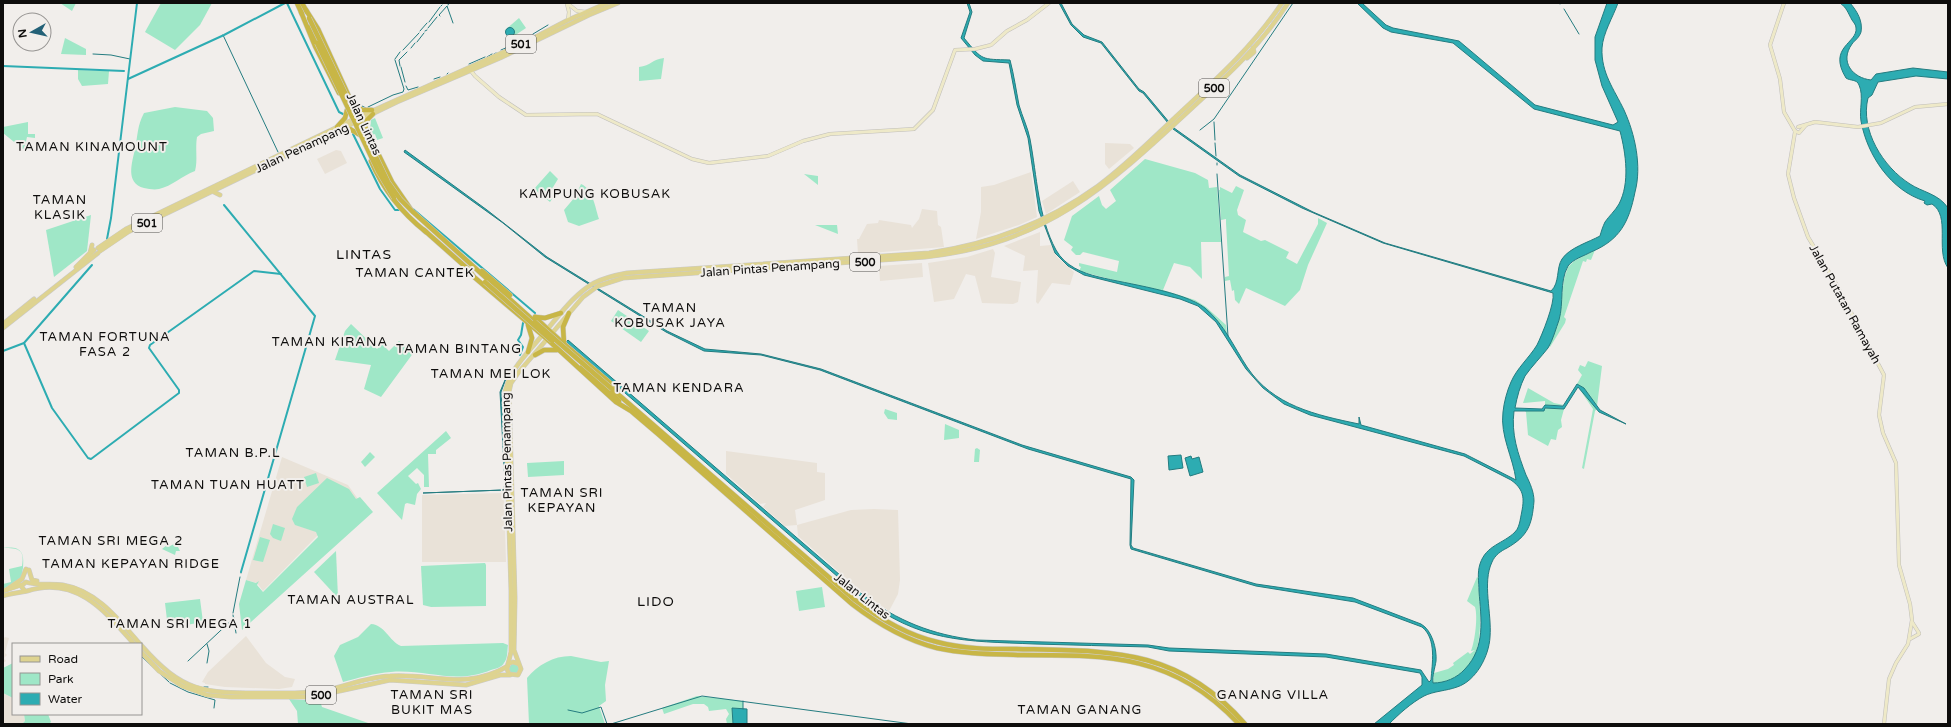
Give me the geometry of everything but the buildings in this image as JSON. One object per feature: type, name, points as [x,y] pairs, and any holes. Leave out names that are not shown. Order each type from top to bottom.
[{"type":"highway","name":"Jalan Lintas","points":[[297,3],[318,29],[351,98],[359,119],[366,129],[386,171],[413,212]]},
{"type":"highway","name":"Jalan Lintas","points":[[302,3],[303,11],[315,46],[359,134],[377,175],[402,209],[426,232],[537,322]]},
{"type":"highway","name":"Jalan Lintas","points":[[303,11],[385,176],[400,199],[484,282],[748,514],[870,618],[899,634],[937,648],[980,654],[1087,656],[1136,662],[1160,669],[1193,684],[1217,702],[1239,724]]},
{"type":"highway","name":"Jalan Lintas","points":[[308,20],[378,171],[402,209]]},
{"type":"highway","points":[[338,129],[350,129],[359,134],[360,127],[366,129],[365,123],[373,112],[358,108],[351,98]]},
{"type":"highway","points":[[338,129],[345,118],[346,110],[352,112],[354,106]]},
{"type":"highway","name":"Jalan Lintas","points":[[470,267],[480,270],[532,315],[537,322]]},
{"type":"highway","name":"Jalan Lintas","points":[[470,267],[474,277],[527,324],[548,337],[656,426]]},
{"type":"highway","points":[[532,315],[544,319],[561,313]]},
{"type":"highway","points":[[537,322],[548,337],[562,341],[563,327],[569,313]]},
{"type":"highway","points":[[534,328],[541,329],[537,322]]},
{"type":"highway","points":[[527,324],[530,328],[532,338],[528,352]]},
{"type":"highway","name":"Jalan Lintas","points":[[548,337],[562,341],[656,426],[866,608],[898,628],[931,641],[969,648],[1124,654],[1155,662],[1195,681],[1225,703],[1245,724]]},
{"type":"highway","name":"Jalan Lintas","points":[[548,337],[563,355],[616,402],[631,411]]},
{"type":"highway","points":[[535,355],[550,349],[557,350],[563,355]]},
{"type":"highway","points":[[744,503],[750,510],[748,514]]},
{"type":"highway","points":[[824,572],[821,572],[821,574],[831,585]]},
{"type":"highway","points":[[969,648],[980,651],[980,654]]},
{"type":"highway","points":[[1124,654],[1127,658],[1136,662]]},
{"type":"main road","points":[[567,3],[574,9],[586,12]]},
{"type":"main road","points":[[567,3],[569,12],[568,20],[572,23]]},
{"type":"main road","name":"Jalan Penampang","points":[[373,112],[472,69],[568,20],[607,3]]},
{"type":"main road","name":"Jalan Penampang","points":[[47,291],[126,229],[305,146],[464,69],[472,69],[481,66],[618,3]]},
{"type":"main road","points":[[472,69],[481,81],[520,113],[526,116],[597,114],[692,159],[709,163],[774,155],[803,141],[836,133],[914,129],[933,110],[954,50],[958,48],[972,49],[991,45],[1007,31],[1027,20],[1049,3]]},
{"type":"main road","name":"Jalan Pintas Penampang","points":[[1170,125],[1245,52],[1282,3]]},
{"type":"main road","points":[[1278,9],[1282,9],[1287,3]]},
{"type":"main road","name":"Jalan Pintas Penampang","points":[[508,665],[511,652],[512,589],[508,396],[514,378],[535,355],[560,322],[594,286],[628,277],[908,259],[960,252],[1017,236],[1100,189],[1244,58],[1287,3]]},
{"type":"main road","points":[[1784,3],[1770,45],[1780,80],[1784,112],[1796,132]]},
{"type":"main road","points":[[569,12],[574,9]]},
{"type":"main road","points":[[1245,52],[1253,48]]},
{"type":"main road","points":[[476,74],[481,66]]},
{"type":"main road","points":[[472,69],[481,81]]},
{"type":"main road","points":[[1796,132],[1798,128],[1809,122],[1858,127],[1875,124],[1915,107],[1948,104]]},
{"type":"main road","points":[[1790,124],[1798,128]]},
{"type":"main road","points":[[1796,132],[1798,128]]},
{"type":"main road","name":"Jalan Putatan Ramayah","points":[[1796,132],[1788,177],[1806,232],[1883,373],[1879,415],[1883,434],[1896,463],[1899,565],[1910,604],[1912,620],[1909,641],[1889,678],[1884,724]]},
{"type":"main road","name":"Jalan Penampang","points":[[110,241],[264,165]]},
{"type":"main road","points":[[211,191],[220,195]]},
{"type":"main road","name":"Jalan Pintas Penampang","points":[[519,664],[514,650],[504,395],[509,379],[528,352],[548,337],[556,319],[575,298],[594,286],[627,273],[913,254],[952,250],[1005,236],[1044,221]]},
{"type":"main road","points":[[76,267],[90,253],[92,245]]},
{"type":"main road","name":"Jalan Penampang","points":[[3,324],[99,249]]},
{"type":"main road","points":[[817,260],[823,264]]},
{"type":"main road","points":[[759,264],[772,265],[773,267]]},
{"type":"main road","points":[[3,328],[47,291]]},
{"type":"main road","points":[[556,319],[560,322]]},
{"type":"main road","points":[[5,591],[22,579],[28,569],[33,581],[51,585]]},
{"type":"main road","name":"500","points":[[5,591],[21,585],[24,582],[73,587],[89,594],[107,608],[129,635],[138,643]]},
{"type":"main road","points":[[21,585],[22,589],[27,590],[28,583]]},
{"type":"main road","name":"500","points":[[3,597],[51,585]]},
{"type":"main road","name":"500","points":[[3,597],[51,585]]},
{"type":"main road","points":[[1909,641],[1913,636],[1919,633],[1912,620]]},
{"type":"main road","name":"500","points":[[129,635],[133,643]]},
{"type":"main road","name":"500","points":[[142,647],[170,675],[192,686],[222,693],[294,694],[327,690],[389,676],[466,680],[487,676],[513,662],[519,664]]},
{"type":"main road","name":"500","points":[[142,653],[168,678],[182,686],[200,693],[231,697],[300,698],[322,695],[390,680],[460,685],[476,683],[504,675],[512,676]]},
{"type":"main road","points":[[508,665],[508,672],[512,676],[518,675],[521,672],[519,664]]},
{"type":"main road","points":[[294,694],[300,698]]},
{"type":"shaded area","points":[[1105,143],[1130,144],[1134,148],[1109,169],[1105,164]]},
{"type":"shaded area","points":[[336,150],[341,151],[347,163],[325,174],[317,159]]},
{"type":"shaded area","points":[[1031,172],[1037,217],[1019,225],[976,239],[981,212],[981,187],[994,185]]},
{"type":"shaded area","points":[[1073,181],[1080,192],[1046,214],[1042,201]]},
{"type":"shaded area","points":[[922,209],[937,211],[938,225],[941,227],[944,247],[858,254],[857,239],[859,239],[867,224],[878,223],[879,220],[911,225],[912,228],[919,219]]},
{"type":"shaded area","points":[[1040,232],[1040,246],[1051,245],[1057,257],[1074,272],[1070,285],[1052,283],[1038,304],[1036,302],[1038,270],[1023,271],[1025,256],[1004,246]]},
{"type":"shaded area","points":[[993,249],[995,253],[991,277],[1021,282],[1018,302],[1013,304],[982,303],[975,276],[966,274],[954,299],[934,302],[928,263],[967,257]]},
{"type":"shaded area","points":[[922,263],[923,277],[880,281],[879,266]]},
{"type":"shaded area","points":[[726,451],[817,463],[817,472],[825,473],[825,500],[795,510],[797,525],[785,526],[763,507],[766,503],[760,504],[726,474]]},
{"type":"shaded area","points":[[282,457],[348,485],[358,499],[316,537],[263,591],[257,583],[246,580]]},
{"type":"shaded area","points":[[504,493],[506,562],[422,562],[422,495]]},
{"type":"shaded area","points":[[851,510],[898,510],[900,580],[898,594],[889,611],[864,594],[798,536],[797,525]]},
{"type":"shaded area","points":[[246,636],[266,663],[285,677],[295,679],[292,687],[279,689],[225,687],[205,684],[202,682],[208,672]]},
{"type":"shaded area","points":[[5,637],[9,638],[5,653],[7,655],[4,658],[6,661],[3,663],[3,639]]},
{"type":"shaded area","points":[[3,693],[12,698],[12,715],[24,715],[25,721],[22,724],[3,724]]},
{"type":"green space","points":[[60,3],[76,3],[72,11]]},
{"type":"green space","points":[[161,3],[212,3],[200,25],[175,50],[145,32]]},
{"type":"green space","points":[[519,18],[526,28],[511,38],[514,35],[508,29],[504,31]]},
{"type":"green space","points":[[65,38],[86,49],[86,55],[61,54]]},
{"type":"green space","points":[[664,58],[661,79],[639,81],[639,67]]},
{"type":"green space","points":[[78,70],[109,71],[108,84],[82,86],[78,79]]},
{"type":"green space","points":[[175,107],[207,111],[213,118],[214,131],[201,134],[197,137],[195,171],[168,186],[159,189],[144,188],[134,182],[131,172],[139,126],[142,118],[144,113]]},
{"type":"green space","points":[[375,118],[383,138],[377,140],[375,134],[370,136],[368,131],[370,129],[371,120]]},
{"type":"green space","points":[[28,122],[28,134],[35,134],[35,138],[27,137],[24,150],[3,133],[3,127]]},
{"type":"green space","points":[[1145,159],[1195,173],[1208,180],[1209,188],[1217,187],[1221,242],[1201,242],[1202,279],[1190,267],[1174,263],[1163,290],[1195,300],[1206,307],[1226,325],[1227,334],[1213,315],[1194,301],[1079,271],[1081,267],[1079,266],[1079,263],[1117,272],[1119,261],[1083,252],[1080,255],[1076,255],[1071,250],[1073,247],[1064,240],[1072,216],[1099,196],[1102,205],[1106,209],[1116,201],[1110,190]]},
{"type":"green space","points":[[550,171],[558,179],[550,192],[554,196],[550,202],[534,189]]},
{"type":"green space","points":[[804,174],[818,176],[818,185]]},
{"type":"green space","points":[[581,184],[585,186],[591,194],[599,219],[579,226],[568,222],[564,210],[575,197]]},
{"type":"green space","points":[[1236,186],[1244,190],[1237,210],[1238,215],[1246,220],[1243,232],[1261,241],[1265,240],[1289,252],[1286,258],[1297,264],[1318,224],[1318,218],[1327,223],[1308,265],[1300,290],[1285,306],[1246,288],[1239,304],[1235,300],[1234,290],[1232,291],[1230,280],[1225,281],[1225,277],[1229,276],[1226,219],[1221,220],[1219,190],[1220,187],[1232,193]]},
{"type":"green space","points":[[91,215],[87,251],[54,277],[46,230]]},
{"type":"green space","points":[[815,225],[837,225],[838,234]]},
{"type":"green space","points":[[1595,250],[1591,260],[1587,259],[1586,262],[1583,261],[1564,317],[1566,319],[1565,323],[1550,347],[1549,346],[1559,319],[1564,279],[1568,267],[1574,261]]},
{"type":"green space","points":[[618,310],[649,331],[641,342],[611,321]]},
{"type":"green space","points":[[351,324],[377,349],[382,344],[389,351],[399,341],[414,352],[381,397],[364,389],[371,365],[335,360],[345,331]]},
{"type":"green space","points":[[1588,361],[1602,366],[1597,406],[1584,388],[1577,384],[1582,375],[1578,370],[1580,365],[1585,367]]},
{"type":"green space","points":[[1578,387],[1597,409],[1595,411],[1584,469],[1582,468],[1593,409]]},
{"type":"green space","points":[[1528,388],[1554,403],[1564,405],[1545,405],[1545,401],[1523,403]]},
{"type":"green space","points":[[1545,408],[1564,409],[1561,420],[1562,427],[1558,430],[1556,440],[1551,439],[1548,446],[1528,435],[1526,412],[1524,410],[1544,411]]},
{"type":"green space","points":[[885,409],[897,413],[897,420],[888,419],[884,413]]},
{"type":"green space","points":[[945,424],[959,430],[959,438],[944,440]]},
{"type":"green space","points":[[446,431],[451,438],[436,450],[436,454],[428,454],[429,487],[424,487],[424,475],[417,468],[408,476],[416,484],[418,483],[421,489],[417,494],[415,505],[405,504],[402,520],[377,493]]},
{"type":"green space","points":[[977,448],[980,450],[979,462],[974,462],[975,449]]},
{"type":"green space","points":[[370,452],[375,457],[365,467],[361,462]]},
{"type":"green space","points":[[564,461],[564,475],[528,477],[527,463]]},
{"type":"green space","points":[[316,473],[319,483],[307,487],[304,477]]},
{"type":"green space","points":[[327,478],[349,489],[356,499],[360,497],[373,512],[242,630],[239,604],[246,580],[256,583],[259,581],[257,585],[263,592],[318,537],[316,532],[295,525],[292,519],[297,507]]},
{"type":"green space","points":[[273,524],[285,528],[281,541],[273,538],[270,534]]},
{"type":"green space","points":[[260,537],[270,540],[263,562],[253,560]]},
{"type":"green space","points":[[176,543],[180,551],[176,551],[175,555],[162,549],[167,545],[168,547]]},
{"type":"green space","points":[[13,548],[20,550],[22,553],[23,560],[21,553]]},
{"type":"green space","points":[[336,551],[338,598],[314,572]]},
{"type":"green space","points":[[23,560],[22,576],[20,580],[3,589],[3,584],[11,582],[9,569],[22,566]]},
{"type":"green space","points":[[485,563],[486,606],[431,607],[423,605],[421,566]]},
{"type":"green space","points":[[1477,577],[1480,628],[1478,645],[1473,660],[1465,672],[1452,680],[1433,683],[1434,673],[1448,669],[1454,665],[1453,663],[1468,652],[1470,654],[1475,650],[1471,651],[1476,629],[1476,611],[1475,607],[1467,601]]},
{"type":"green space","points":[[822,587],[825,607],[799,611],[796,591]]},
{"type":"green space","points":[[200,599],[203,622],[186,625],[185,619],[167,620],[165,603]]},
{"type":"green space","points":[[371,624],[380,627],[393,641],[401,646],[503,643],[508,645],[507,657],[500,667],[478,674],[465,676],[441,676],[391,672],[343,682],[334,656],[340,645],[358,637]]},
{"type":"green space","points":[[564,656],[601,662],[609,661],[605,685],[606,701],[599,706],[605,724],[529,724],[527,678],[546,662]]},
{"type":"green space","points":[[12,664],[12,698],[3,693],[3,668]]},
{"type":"green space","points":[[512,664],[516,664],[518,665],[518,673],[512,674],[509,671],[509,667]]},
{"type":"green space","points":[[697,696],[743,701],[743,709],[732,708],[733,724],[727,724],[726,719],[729,714],[726,709],[709,711],[708,707],[704,704],[693,704],[664,714],[662,708]]},
{"type":"green space","points":[[326,697],[326,703],[321,704],[322,707],[371,724],[298,724],[297,711],[289,699],[304,700]]},
{"type":"green space","points":[[24,715],[48,715],[51,722],[49,724],[22,724],[25,721]]},
{"type":"water","points":[[967,3],[969,3],[972,12],[964,38],[979,55],[983,57],[988,59],[1010,60],[1019,105],[1030,139],[1045,224],[1056,250],[1069,265],[1099,277],[1183,297],[1205,308],[1218,321],[1247,367],[1258,380],[1269,391],[1297,407],[1327,417],[1359,424],[1359,417],[1361,425],[1465,454],[1516,480],[1503,430],[1504,404],[1508,389],[1514,377],[1534,350],[1545,327],[1552,304],[1553,293],[1383,243],[1302,208],[1239,176],[1173,129],[1143,93],[1139,91],[1101,43],[1083,37],[1071,25],[1059,3],[1061,3],[1072,24],[1084,35],[1102,42],[1139,89],[1144,92],[1174,128],[1240,175],[1313,212],[1385,243],[1551,291],[1556,284],[1560,263],[1565,255],[1574,248],[1600,236],[1605,222],[1619,204],[1625,187],[1626,178],[1624,149],[1620,131],[1534,109],[1453,43],[1391,32],[1383,28],[1357,3],[1362,3],[1386,25],[1393,28],[1459,41],[1535,105],[1613,125],[1618,122],[1602,86],[1595,60],[1595,37],[1607,3],[1618,3],[1604,37],[1602,57],[1606,73],[1628,119],[1634,140],[1638,172],[1633,203],[1622,229],[1616,236],[1601,247],[1576,260],[1568,266],[1565,272],[1559,320],[1553,338],[1548,348],[1525,376],[1515,408],[1542,409],[1545,405],[1563,406],[1577,384],[1584,388],[1600,410],[1626,424],[1599,412],[1578,387],[1564,409],[1545,408],[1544,411],[1514,411],[1514,436],[1520,459],[1533,494],[1534,501],[1532,517],[1528,529],[1520,539],[1498,554],[1492,562],[1488,579],[1490,628],[1489,644],[1484,660],[1476,674],[1464,684],[1424,696],[1405,709],[1389,724],[1374,724],[1422,685],[1422,677],[1420,673],[1326,657],[1169,651],[1148,647],[1035,644],[964,640],[923,631],[902,623],[860,596],[566,342],[568,340],[862,594],[875,604],[916,625],[960,638],[976,640],[1148,645],[1169,648],[1326,654],[1421,670],[1429,682],[1431,680],[1433,659],[1430,638],[1422,627],[1355,602],[1256,586],[1131,549],[1130,545],[1131,479],[1028,449],[820,370],[761,355],[704,351],[666,332],[545,257],[503,223],[404,152],[405,150],[487,210],[547,257],[667,331],[705,349],[761,354],[821,369],[1022,445],[1131,477],[1134,480],[1131,545],[1133,548],[1256,584],[1353,598],[1421,624],[1431,635],[1435,646],[1436,661],[1433,683],[1446,681],[1458,675],[1472,660],[1481,632],[1478,578],[1480,564],[1486,553],[1495,545],[1510,536],[1518,528],[1523,504],[1520,489],[1511,480],[1464,456],[1310,415],[1284,404],[1263,388],[1246,369],[1216,322],[1198,306],[1180,299],[1084,275],[1068,266],[1055,253],[1039,211],[1028,138],[1017,105],[1009,63],[983,61],[975,55],[961,38],[970,12]]},
{"type":"water","points":[[1840,3],[1850,3],[1860,20],[1861,32],[1848,51],[1847,57],[1850,68],[1859,76],[1864,79],[1871,80],[1876,74],[1913,68],[1948,72],[1948,79],[1916,76],[1878,82],[1872,95],[1868,98],[1866,110],[1867,123],[1876,147],[1891,168],[1910,184],[1940,199],[1948,208],[1948,268],[1944,261],[1942,225],[1938,209],[1932,204],[1927,205],[1924,203],[1925,201],[1913,196],[1891,180],[1875,159],[1864,134],[1861,121],[1861,94],[1859,85],[1857,82],[1846,78],[1841,68],[1840,59],[1841,53],[1853,38],[1856,28],[1847,11]]},
{"type":"water","points":[[508,28],[512,28],[514,32],[512,36],[508,36],[506,34],[506,30]]},
{"type":"water","points":[[510,368],[501,392],[506,484],[504,490],[423,493],[503,490],[505,484],[500,392]]},
{"type":"water","points":[[1181,455],[1183,468],[1169,470],[1168,456]]},
{"type":"water","points":[[1191,456],[1192,459],[1199,457],[1203,472],[1190,476],[1185,458]]},
{"type":"water","points":[[732,708],[747,709],[747,724],[733,724]]},
{"type":"waterway","points":[[107,239],[111,218],[137,3]]},
{"type":"waterway","points":[[128,79],[224,35],[285,3]]},
{"type":"waterway","points":[[287,3],[339,112],[343,114]]},
{"type":"waterway","points":[[1200,130],[1214,119],[1293,3]]},
{"type":"waterway","points":[[440,16],[439,15],[447,6],[453,23]]},
{"type":"waterway","points":[[429,22],[440,7]]},
{"type":"waterway","points":[[1564,9],[1579,34]]},
{"type":"waterway","points":[[428,28],[437,17]]},
{"type":"waterway","points":[[420,31],[427,23]]},
{"type":"waterway","points":[[533,34],[548,25]]},
{"type":"waterway","points":[[403,50],[419,33]]},
{"type":"waterway","points":[[417,42],[424,33]]},
{"type":"waterway","points":[[223,35],[278,152]]},
{"type":"waterway","points":[[519,43],[530,37]]},
{"type":"waterway","points":[[411,48],[415,43]]},
{"type":"waterway","points":[[509,47],[516,44]]},
{"type":"waterway","points":[[501,50],[508,47]]},
{"type":"waterway","points":[[395,59],[400,52]]},
{"type":"waterway","points":[[400,66],[399,60],[407,52]]},
{"type":"waterway","points":[[93,54],[111,55],[130,59]]},
{"type":"waterway","points":[[487,57],[492,54]]},
{"type":"waterway","points":[[469,64],[485,57]]},
{"type":"waterway","points":[[368,107],[403,92],[404,89],[395,60]]},
{"type":"waterway","points":[[3,66],[124,71]]},
{"type":"waterway","points":[[401,67],[405,82]]},
{"type":"waterway","points":[[434,79],[440,77]]},
{"type":"waterway","points":[[406,86],[408,90],[418,87]]},
{"type":"waterway","points":[[354,97],[357,103]]},
{"type":"waterway","points":[[358,104],[366,108]]},
{"type":"waterway","points":[[1214,122],[1215,140]]},
{"type":"waterway","points":[[353,134],[380,189],[395,210],[399,210]]},
{"type":"waterway","points":[[1215,143],[1216,156]]},
{"type":"waterway","points":[[1217,174],[1228,336]]},
{"type":"waterway","points":[[224,205],[315,316],[241,572]]},
{"type":"waterway","points":[[413,209],[535,313]]},
{"type":"waterway","points":[[3,351],[24,343],[92,265]]},
{"type":"waterway","points":[[24,343],[52,408],[88,458],[91,459],[179,393],[179,390],[149,348],[150,345],[254,271],[281,274]]},
{"type":"waterway","points":[[520,355],[523,347],[518,340],[521,335],[523,323]]},
{"type":"waterway","points":[[233,613],[240,577]]},
{"type":"waterway","points":[[233,615],[236,633]]},
{"type":"waterway","points":[[188,661],[234,618]]},
{"type":"waterway","points":[[207,644],[209,651],[207,663]]},
{"type":"waterway","points":[[142,657],[169,682]]},
{"type":"waterway","points":[[170,683],[188,692],[215,700],[214,708]]},
{"type":"waterway","points":[[611,724],[702,696],[912,724]]},
{"type":"waterway","points":[[743,701],[743,709]]},
{"type":"waterway","points":[[568,710],[582,713],[601,707],[607,724]]},
{"type":"district","name":"TAMAN KINAMOUNT","points":[[92,147]]},
{"type":"district","name":"KAMPUNG KOBUSAK","points":[[595,194]]},
{"type":"district","name":"TAMAN KLASIK","points":[[60,208]]},
{"type":"district","name":"LINTAS","points":[[364,254]]},
{"type":"district","name":"TAMAN CANTEK","points":[[415,273]]},
{"type":"district","name":"TAMAN KOBUSAK JAYA","points":[[670,316]]},
{"type":"district","name":"TAMAN KIRANA","points":[[330,342]]},
{"type":"district","name":"TAMAN FORTUNA FASA 2","points":[[105,344]]},
{"type":"district","name":"TAMAN BINTANG","points":[[459,349]]},
{"type":"district","name":"TAMAN MEI LOK","points":[[491,374]]},
{"type":"district","name":"TAMAN KENDARA","points":[[679,388]]},
{"type":"district","name":"TAMAN B.P.L","points":[[233,453]]},
{"type":"district","name":"TAMAN TUAN HUATT","points":[[228,485]]},
{"type":"district","name":"TAMAN SRI KEPAYAN","points":[[562,500]]},
{"type":"district","name":"TAMAN SRI MEGA 2","points":[[111,541]]},
{"type":"district","name":"TAMAN KEPAYAN RIDGE","points":[[131,564]]},
{"type":"district","name":"TAMAN AUSTRAL","points":[[351,600]]},
{"type":"district","name":"LIDO","points":[[656,601]]},
{"type":"district","name":"TAMAN SRI MEGA 1","points":[[180,624]]},
{"type":"district","name":"GANANG VILLA","points":[[1273,695]]},
{"type":"district","name":"TAMAN SRI BUKIT MAS","points":[[432,702]]},
{"type":"district","name":"TAMAN GANANG","points":[[1080,710]]}]
